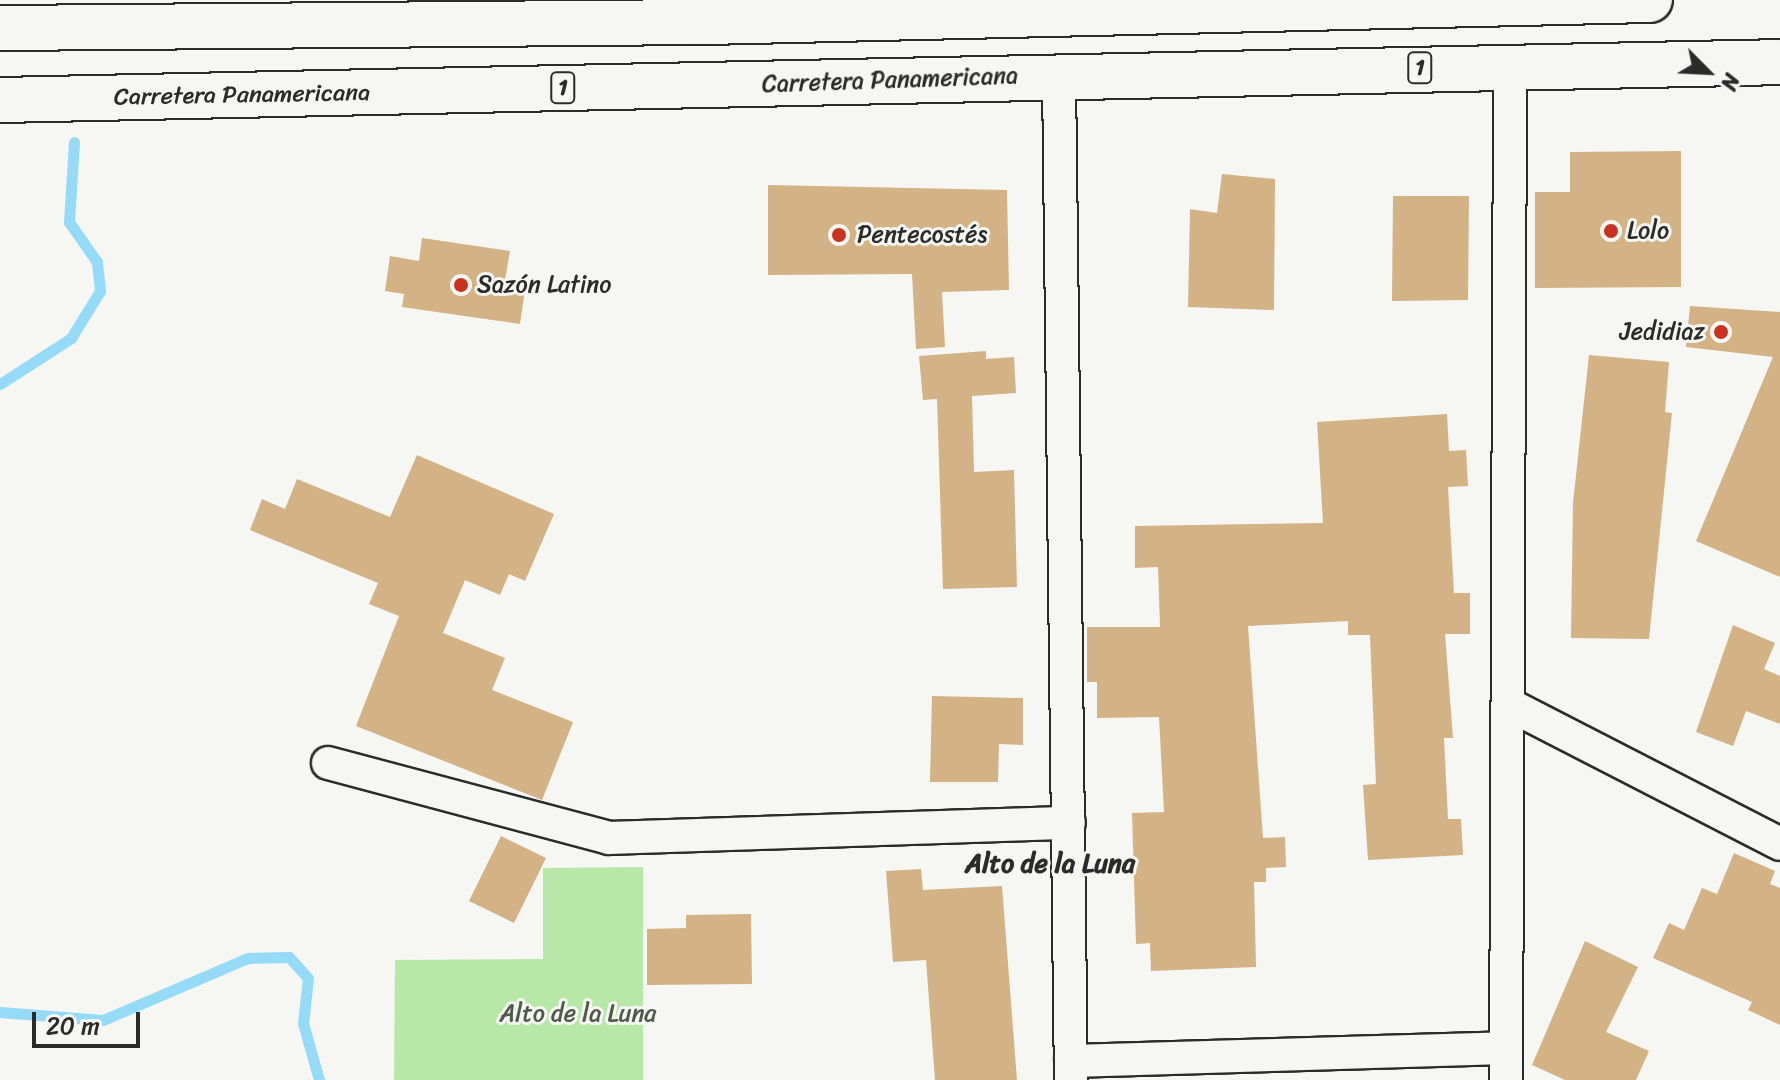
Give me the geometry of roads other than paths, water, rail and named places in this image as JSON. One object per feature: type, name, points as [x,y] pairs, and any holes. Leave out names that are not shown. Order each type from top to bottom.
[{"type":"highway","points":[[0,28],[707,22],[906,8],[1263,8],[1315,4],[1650,0]]},
{"type":"highway","points":[[707,22],[819,45],[1007,44],[1059,75],[1106,39],[1263,8]]},
{"type":"highway","name":"Carretera Panamericana","points":[[0,100],[1780,62]]},
{"type":"street","points":[[1506,1080],[1510,66]]},
{"type":"street","points":[[1059,75],[1071,1071],[1506,1048]]},
{"type":"street","points":[[1508,704],[1780,844]]},
{"type":"street","points":[[328,763],[609,838],[1069,823]]},
{"type":"waterway","points":[[0,384],[71,338],[100,291],[97,262],[69,222],[74,142]]},
{"type":"waterway","points":[[0,1012],[103,1020],[248,958],[289,957],[308,978],[303,1023],[319,1080]]},
{"type":"place","name":"Lolo","points":[[1611,231]]},
{"type":"place","name":"Pentecostés","points":[[839,235]]},
{"type":"place","name":"Sazón Latino","points":[[461,285]]},
{"type":"place","name":"Jedidiaz","points":[[1721,332]]},
{"type":"district","name":"Alto de la Luna","points":[[1050,864]]}]
